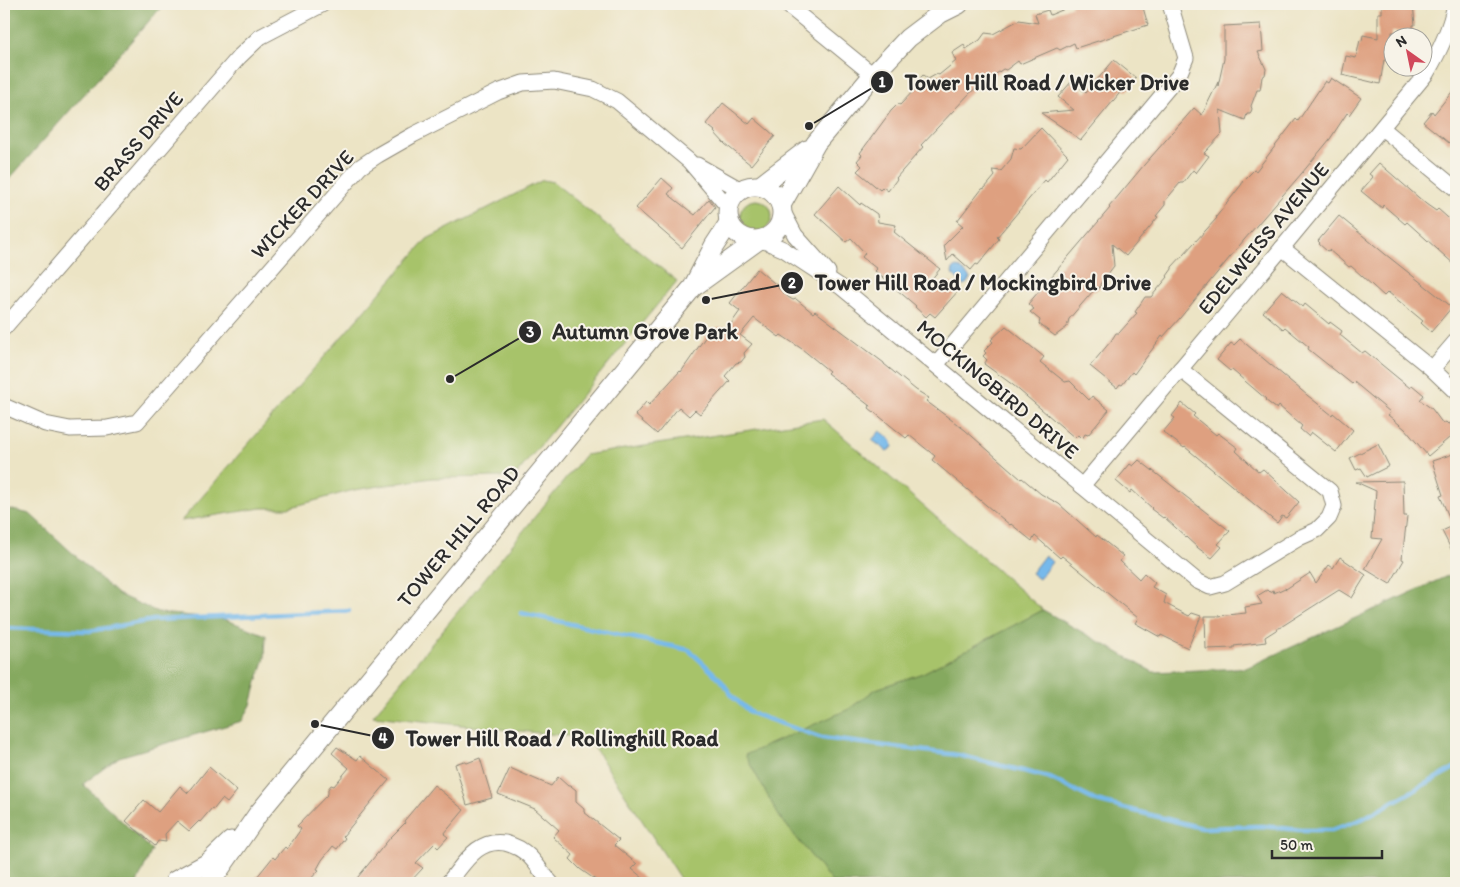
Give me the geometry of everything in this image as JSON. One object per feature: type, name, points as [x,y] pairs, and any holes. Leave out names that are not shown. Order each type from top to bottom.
[{"type":"street","name":"BRASS DRIVE","points":[[4,328],[239,57],[260,37],[323,4]]},
{"type":"street","points":[[786,4],[872,75]]},
{"type":"street","points":[[782,209],[775,195],[766,188],[760,186],[747,187],[736,194],[729,215],[733,231],[740,237],[748,240],[760,241],[771,236],[777,230],[781,222],[782,209],[816,143],[872,75],[908,38],[941,13],[959,4]]},
{"type":"street","points":[[936,365],[1179,75],[1186,58],[1170,4]]},
{"type":"street","name":"EDELWEISS AVENUE","points":[[1082,486],[1426,74],[1448,32],[1455,4]]},
{"type":"street","name":"WICKER DRIVE","points":[[4,406],[45,424],[70,429],[107,428],[136,422],[360,167],[413,135],[506,89],[523,83],[554,81],[593,89],[616,101],[689,161],[741,190]]},
{"type":"street","points":[[1382,128],[1456,189]]},
{"type":"street","points":[[760,186],[816,143]]},
{"type":"street","name":"WICKER DRIVE","points":[[689,161],[729,215]]},
{"type":"street","name":"MOCKINGBIRD DRIVE","points":[[782,209],[795,235],[841,287]]},
{"type":"street","name":"TOWER HILL ROAD","points":[[210,883],[258,814],[693,287],[729,215]]},
{"type":"street","name":"MOCKINGBIRD DRIVE","points":[[760,241],[783,250],[841,287],[1197,582],[1210,587],[1225,583],[1299,538],[1317,530],[1329,518],[1334,506],[1330,491],[1180,369]]},
{"type":"street","name":"TOWER HILL ROAD","points":[[693,287],[760,241]]},
{"type":"street","points":[[1282,248],[1432,369],[1456,392]]},
{"type":"street","points":[[1432,369],[1456,341]]},
{"type":"street","name":"TOWER HILL ROAD","points":[[175,883],[208,863],[258,814]]},
{"type":"street","points":[[448,883],[471,855],[483,844],[496,842],[511,844],[527,854],[551,883]]},
{"type":"green space","points":[[4,4],[164,4],[4,185]]},
{"type":"green space","points":[[543,180],[553,182],[677,281],[514,477],[432,478],[354,490],[288,508],[261,508],[181,521],[427,239]]},
{"type":"green space","points":[[756,200],[762,201],[767,205],[771,210],[771,222],[767,227],[762,231],[756,232],[750,231],[745,227],[741,222],[740,216],[741,210],[745,205],[750,201]]},
{"type":"green space","points":[[823,419],[1043,610],[923,673],[876,689],[849,709],[779,816],[833,883],[683,883],[588,738],[373,716],[585,455]]},
{"type":"green space","points":[[4,508],[30,514],[117,594],[160,613],[224,619],[266,635],[265,658],[251,705],[242,721],[119,757],[83,784],[152,850],[137,883],[4,883]]},
{"type":"green space","points":[[1456,572],[1456,883],[833,883],[779,816],[745,755],[849,709],[876,689],[923,673],[1043,610],[1153,672],[1246,668]]},
{"type":"water","points":[[957,267],[970,278],[964,285],[952,274],[953,269]]},
{"type":"water","points":[[880,431],[893,444],[893,447],[887,451],[872,440]]},
{"type":"water","points":[[1045,555],[1052,562],[1039,579],[1031,573]]},
{"type":"building","points":[[1071,4],[1142,4],[1148,25],[1076,48],[1074,43],[1060,50],[1057,48],[1020,64],[1018,61],[1006,70],[1003,69],[971,92],[921,145],[923,147],[896,178],[888,191],[883,187],[880,190],[857,171],[862,166],[857,161],[862,155],[860,153],[891,111],[898,104],[900,105],[916,88],[913,86],[923,75],[928,79],[937,74],[939,75],[956,61],[952,53],[964,45],[966,49],[980,40],[985,33],[993,34],[1019,20],[1038,23],[1035,14],[1048,10],[1050,15],[1072,6]]},
{"type":"building","points":[[1382,4],[1413,4],[1415,25],[1413,25],[1413,28],[1382,28],[1382,72],[1380,84],[1342,75],[1346,56],[1356,58],[1363,35],[1378,38],[1378,13],[1382,13]]},
{"type":"building","points":[[1261,24],[1263,51],[1258,52],[1266,69],[1265,75],[1262,77],[1260,90],[1257,90],[1251,106],[1250,114],[1247,114],[1245,120],[1220,110],[1222,134],[1204,153],[1209,156],[1196,173],[1193,170],[1165,201],[1165,205],[1156,216],[1158,217],[1126,256],[1112,244],[1114,266],[1100,284],[1100,287],[1093,291],[1069,319],[1067,327],[1055,336],[1039,324],[1040,320],[1030,312],[1034,309],[1028,304],[1194,108],[1202,115],[1218,82],[1218,86],[1224,59],[1224,26]]},
{"type":"building","points":[[1114,60],[1136,78],[1127,91],[1123,89],[1081,140],[1041,113],[1074,110],[1058,97],[1072,81],[1086,93]]},
{"type":"building","points":[[1331,78],[1361,98],[1349,115],[1347,113],[1330,139],[1302,173],[1180,318],[1162,336],[1134,374],[1132,372],[1122,385],[1120,384],[1117,388],[1090,366],[1116,333],[1119,333],[1137,313],[1135,312],[1145,297],[1151,297],[1168,277],[1172,267],[1217,218],[1242,182],[1254,170],[1256,171],[1296,119],[1298,121],[1325,81],[1328,83]]},
{"type":"building","points":[[1456,87],[1456,134],[1449,143],[1423,122],[1432,111],[1434,114]]},
{"type":"building","points":[[723,103],[749,124],[754,118],[775,136],[751,165],[725,144],[715,131],[706,124]]},
{"type":"building","points":[[1041,128],[1068,156],[997,237],[999,239],[978,265],[976,264],[971,270],[953,254],[947,261],[944,245],[963,226],[957,221],[982,189],[995,176],[992,170],[1001,171],[1011,159],[1014,148],[1021,149]]},
{"type":"building","points":[[1379,163],[1426,204],[1436,211],[1438,209],[1456,225],[1456,266],[1407,222],[1405,224],[1383,205],[1382,208],[1361,191],[1373,177],[1369,174]]},
{"type":"building","points":[[662,178],[673,188],[668,194],[695,215],[709,199],[715,207],[682,248],[636,208]]},
{"type":"building","points":[[839,186],[860,205],[861,203],[877,214],[878,222],[896,225],[894,232],[940,269],[924,288],[951,283],[959,290],[935,317],[930,313],[926,317],[875,271],[877,269],[862,257],[865,253],[851,238],[846,242],[815,214]]},
{"type":"building","points":[[1339,216],[1452,307],[1431,332],[1421,323],[1423,321],[1388,292],[1384,296],[1351,266],[1349,267],[1319,244],[1318,241]]},
{"type":"building","points":[[757,269],[788,297],[793,300],[796,299],[813,313],[815,311],[884,363],[916,390],[929,398],[926,401],[965,430],[1021,479],[1041,494],[1059,504],[1096,537],[1097,535],[1123,556],[1120,561],[1139,579],[1144,573],[1155,583],[1152,587],[1166,595],[1164,603],[1189,616],[1192,613],[1201,616],[1188,648],[1161,635],[1160,637],[1135,623],[1138,618],[1062,556],[1060,558],[1035,536],[1032,541],[1010,525],[932,460],[935,456],[909,435],[906,438],[869,408],[870,406],[827,373],[829,371],[802,349],[781,335],[779,337],[754,318],[740,335],[752,344],[744,353],[745,357],[741,362],[736,363],[725,376],[730,381],[700,414],[695,410],[689,416],[679,407],[657,434],[635,415],[646,402],[649,405],[681,372],[711,329],[715,331],[718,327],[728,328],[740,311],[730,303]]},
{"type":"building","points":[[1282,290],[1303,307],[1305,304],[1329,324],[1330,322],[1342,331],[1340,335],[1362,353],[1365,351],[1410,388],[1412,385],[1424,395],[1420,400],[1432,409],[1443,424],[1446,422],[1450,423],[1456,432],[1428,456],[1405,429],[1388,415],[1390,412],[1354,382],[1352,384],[1308,349],[1309,347],[1285,327],[1283,329],[1263,312]]},
{"type":"building","points":[[1006,326],[1044,357],[1040,362],[1065,382],[1070,381],[1089,400],[1092,396],[1109,410],[1088,435],[1085,434],[1082,439],[1078,435],[1075,438],[1013,385],[984,364],[987,360],[983,356],[986,353],[984,351],[993,342],[991,340]]},
{"type":"building","points":[[1240,339],[1307,395],[1353,430],[1336,452],[1311,432],[1308,436],[1300,429],[1302,426],[1279,406],[1277,409],[1232,370],[1230,371],[1217,360],[1231,343],[1234,345]]},
{"type":"building","points":[[1182,403],[1195,414],[1193,416],[1216,435],[1218,433],[1238,448],[1236,451],[1259,472],[1263,469],[1299,502],[1286,518],[1282,516],[1277,523],[1185,447],[1163,432],[1175,418],[1172,416]]},
{"type":"building","points":[[1378,444],[1389,466],[1367,477],[1361,468],[1356,470],[1350,458]]},
{"type":"building","points":[[1456,453],[1456,559],[1442,531],[1453,526],[1440,496],[1443,495],[1432,461]]},
{"type":"building","points":[[1139,460],[1230,531],[1218,544],[1222,547],[1212,558],[1164,517],[1151,509],[1132,490],[1130,493],[1116,481],[1130,464],[1133,466]]},
{"type":"building","points":[[1403,481],[1404,516],[1407,516],[1402,559],[1404,560],[1390,584],[1365,569],[1382,539],[1372,538],[1376,491],[1356,482]]},
{"type":"building","points":[[1340,557],[1366,575],[1352,598],[1339,590],[1265,637],[1266,642],[1234,646],[1234,648],[1206,649],[1205,616],[1246,613],[1245,607],[1262,604],[1257,596],[1267,590],[1269,592],[1273,590],[1274,593],[1286,589],[1310,573],[1316,583],[1329,565],[1333,568]]},
{"type":"building","points":[[337,747],[357,760],[360,756],[389,780],[343,836],[345,838],[337,849],[333,846],[322,860],[317,869],[319,870],[307,883],[252,883],[273,857],[275,859],[285,847],[287,849],[301,829],[297,826],[328,794],[328,789],[331,785],[334,786],[349,768],[332,753]]},
{"type":"building","points":[[480,758],[492,798],[467,805],[455,764],[464,761],[467,763]]},
{"type":"building","points":[[209,767],[237,791],[227,803],[222,799],[214,809],[212,808],[189,831],[177,821],[165,834],[166,842],[158,841],[155,846],[126,821],[144,800],[158,812],[180,786],[188,793]]},
{"type":"building","points":[[510,768],[551,786],[558,777],[576,790],[576,802],[584,809],[584,812],[619,840],[614,845],[637,864],[632,869],[649,883],[600,883],[580,869],[570,859],[573,855],[553,837],[559,830],[535,809],[498,794]]},
{"type":"building","points":[[434,785],[464,810],[444,834],[448,837],[438,848],[434,844],[416,863],[423,868],[409,883],[353,883],[390,838],[405,823],[404,821]]},
{"type":"waterway","points":[[4,628],[89,631],[154,620],[349,611]]},
{"type":"waterway","points":[[521,613],[689,650],[720,679],[733,697],[751,713],[822,738],[958,755],[1048,777],[1096,801],[1202,828],[1262,826],[1301,830],[1332,830],[1362,819],[1456,767]]},
{"type":"place","name":"Tower Hill Road / Wicker Drive","points":[[809,126]]},
{"type":"place","name":"Tower Hill Road / Mockingbird Drive","points":[[706,300]]},
{"type":"place","name":"Autumn Grove Park","points":[[450,379]]},
{"type":"place","name":"Tower Hill Road / Rollinghill Road","points":[[315,724]]}]
